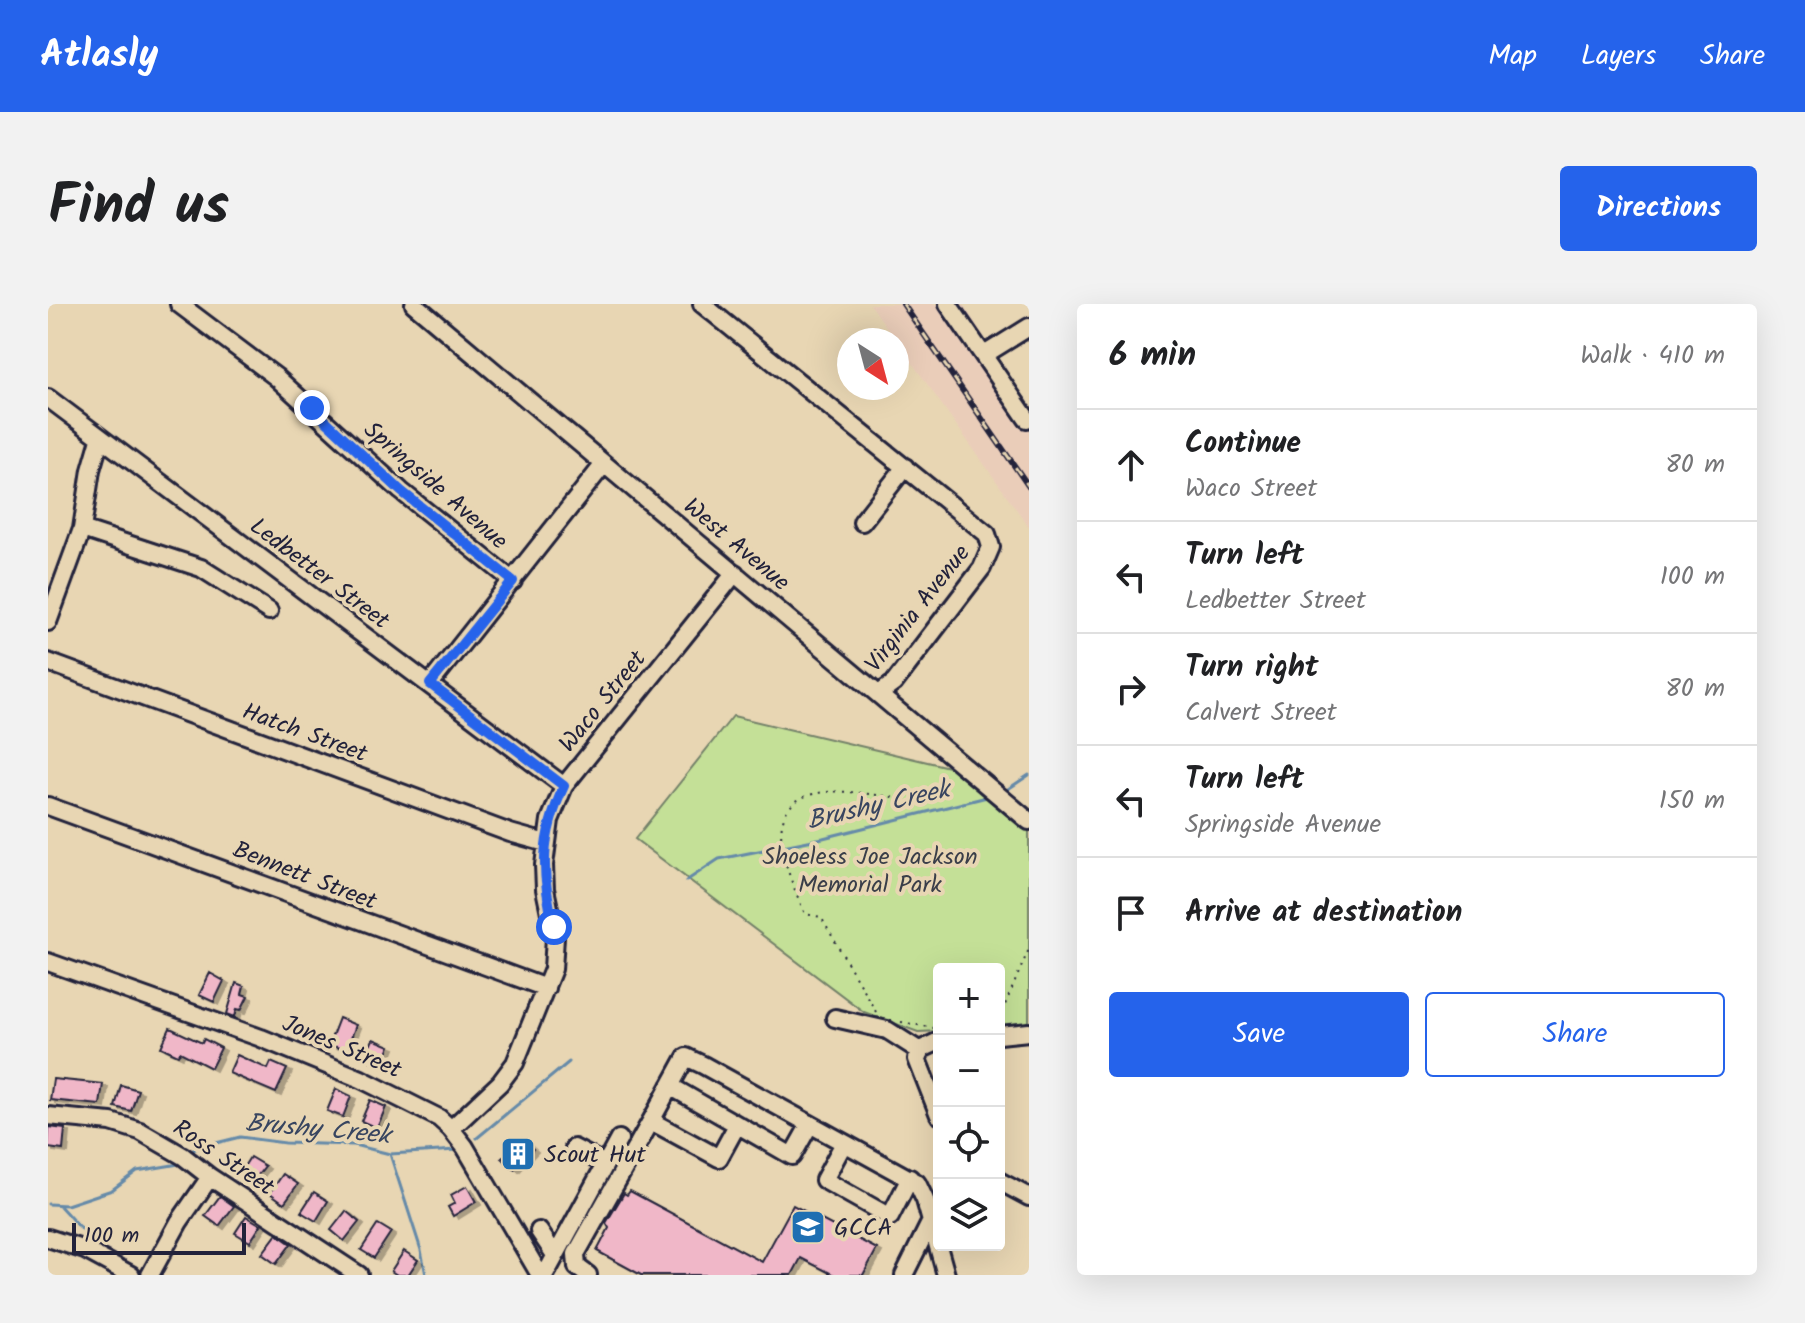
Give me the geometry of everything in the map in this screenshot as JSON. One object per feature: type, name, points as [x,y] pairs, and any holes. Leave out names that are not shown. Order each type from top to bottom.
[{"type":"street","name":"Springside Avenue","points":[[179,304],[276,377],[401,491],[513,581]]},
{"type":"street","name":"West Avenue","points":[[414,304],[1029,821]]},
{"type":"street","name":"Virginia Avenue","points":[[702,304],[984,530],[991,547],[982,568],[911,663],[894,683],[879,694]]},
{"type":"street","points":[[948,304],[1027,419]]},
{"type":"street","points":[[984,355],[1029,327]]},
{"type":"street","name":"Ledbetter Street","points":[[48,398],[564,786]]},
{"type":"street","points":[[48,622],[82,529],[91,470],[100,439]]},
{"type":"street","points":[[430,684],[604,464]]},
{"type":"street","points":[[862,522],[905,467]]},
{"type":"street","points":[[82,529],[201,568],[269,611]]},
{"type":"street","name":"Waco Street","points":[[451,1129],[500,1083],[515,1063],[553,969],[556,948],[543,876],[550,820],[564,786],[735,573]]},
{"type":"street","name":"Hatch Street","points":[[48,662],[510,833],[546,843]]},
{"type":"street","name":"Bennett Street","points":[[48,806],[546,988]]},
{"type":"street","name":"Jones Street","points":[[48,962],[261,1038],[416,1104],[451,1129],[542,1275]]},
{"type":"street","points":[[835,1018],[887,1030],[919,1056],[936,1107]]},
{"type":"street","points":[[1005,1034],[1029,1032]]},
{"type":"street","points":[[919,1056],[933,1046]]},
{"type":"street","points":[[588,1275],[577,1267],[576,1254],[686,1057],[917,1183],[946,1275]]},
{"type":"street","points":[[670,1086],[792,1156],[810,1124]]},
{"type":"street","name":"Ross Street","points":[[48,1116],[128,1126],[189,1161],[359,1275]]},
{"type":"street","points":[[651,1121],[719,1158],[737,1125]]},
{"type":"street","points":[[542,1275],[619,1139]]},
{"type":"street","points":[[844,1143],[824,1180],[890,1217],[910,1178]]},
{"type":"street","points":[[574,1148],[605,1164]]},
{"type":"street","points":[[150,1275],[179,1222],[210,1177]]},
{"type":"street","points":[[1005,1184],[1029,1197]]},
{"type":"street","points":[[904,1275],[931,1221]]},
{"type":"street","points":[[539,1231],[555,1255]]},
{"type":"street","points":[[48,1238],[93,1254],[131,1275]]},
{"type":"path","points":[[878,1014],[821,917],[805,914],[784,858],[781,819],[793,803],[811,794],[829,791],[906,799]]},
{"type":"path","points":[[1005,1005],[1029,949]]},
{"type":"path","points":[[892,1019],[933,1027]]},
{"type":"shaded area","points":[[870,304],[963,304],[1029,407],[1029,527],[909,359],[909,328],[887,328]]},
{"type":"green space","name":"Shoeless Joe Jackson Memorial Park","points":[[733,716],[957,769],[1029,826],[1029,1022],[1005,1026],[1005,963],[933,963],[933,1031],[918,1032],[864,1012],[635,839]]},
{"type":"building","points":[[210,973],[224,981],[214,1002],[199,995]]},
{"type":"building","points":[[236,983],[244,986],[242,994],[248,996],[241,1010],[237,1009],[235,1017],[227,1014]]},
{"type":"building","points":[[339,1018],[356,1025],[346,1051],[329,1044]]},
{"type":"building","points":[[170,1028],[221,1048],[211,1068],[180,1052],[178,1055],[161,1047]]},
{"type":"building","points":[[373,1039],[390,1046],[382,1066],[365,1058]]},
{"type":"building","points":[[237,1055],[268,1069],[271,1062],[287,1069],[276,1093],[229,1073]]},
{"type":"building","points":[[53,1079],[103,1084],[100,1105],[50,1100]]},
{"type":"building","points":[[121,1085],[138,1090],[131,1111],[115,1107]]},
{"type":"building","points":[[336,1089],[351,1096],[343,1117],[327,1111]]},
{"type":"building","points":[[370,1100],[386,1107],[377,1128],[361,1121]]},
{"type":"building","points":[[49,1127],[65,1129],[63,1150],[48,1148]]},
{"type":"building","name":"Scout Hut","points":[[522,1139],[533,1149],[514,1169],[502,1158]]},
{"type":"building","points":[[250,1157],[265,1166],[251,1184],[238,1176]]},
{"type":"building","points":[[283,1174],[298,1184],[284,1203],[270,1193]]},
{"type":"building","points":[[467,1186],[476,1202],[453,1216],[448,1207],[455,1203],[451,1195]]},
{"type":"building","points":[[630,1191],[762,1262],[793,1205],[877,1249],[863,1275],[834,1275],[801,1258],[792,1275],[641,1275],[597,1251],[609,1228],[606,1223],[624,1193],[627,1195]]},
{"type":"building","points":[[314,1192],[328,1201],[316,1221],[301,1212]]},
{"type":"building","points":[[220,1196],[234,1206],[219,1226],[205,1216]]},
{"type":"building","points":[[346,1211],[359,1222],[344,1241],[331,1230]]},
{"type":"building","points":[[246,1216],[261,1225],[250,1242],[235,1233]]},
{"type":"building","points":[[378,1224],[391,1232],[374,1258],[361,1250]]},
{"type":"building","points":[[277,1234],[291,1244],[276,1264],[262,1254]]},
{"type":"building","points":[[404,1251],[418,1260],[408,1275],[397,1275],[391,1271]]},
{"type":"waterway","name":"Brushy Creek","points":[[1002,793],[1029,775]]},
{"type":"waterway","name":"Brushy Creek","points":[[686,881],[719,859],[823,838],[991,796]]},
{"type":"waterway","name":"Brushy Creek","points":[[477,1138],[569,1062]]},
{"type":"waterway","name":"Brushy Creek","points":[[190,1153],[196,1148],[240,1137],[285,1143],[354,1145],[390,1154],[457,1150]]},
{"type":"waterway","points":[[390,1154],[426,1275]]},
{"type":"waterway","name":"Brushy Creek","points":[[48,1204],[67,1205],[112,1190],[137,1171],[182,1161]]},
{"type":"waterway","points":[[59,1205],[79,1227],[99,1241]]},
{"type":"railway","points":[[903,304],[1029,487]]},
{"type":"place","name":"Scout Hut","points":[[518,1154]]},
{"type":"place","name":"GCCA","points":[[808,1227]]},
{"type":"route","points":[[312,408],[401,491],[513,581],[430,684],[564,786],[550,820],[543,876],[554,927]]}]
